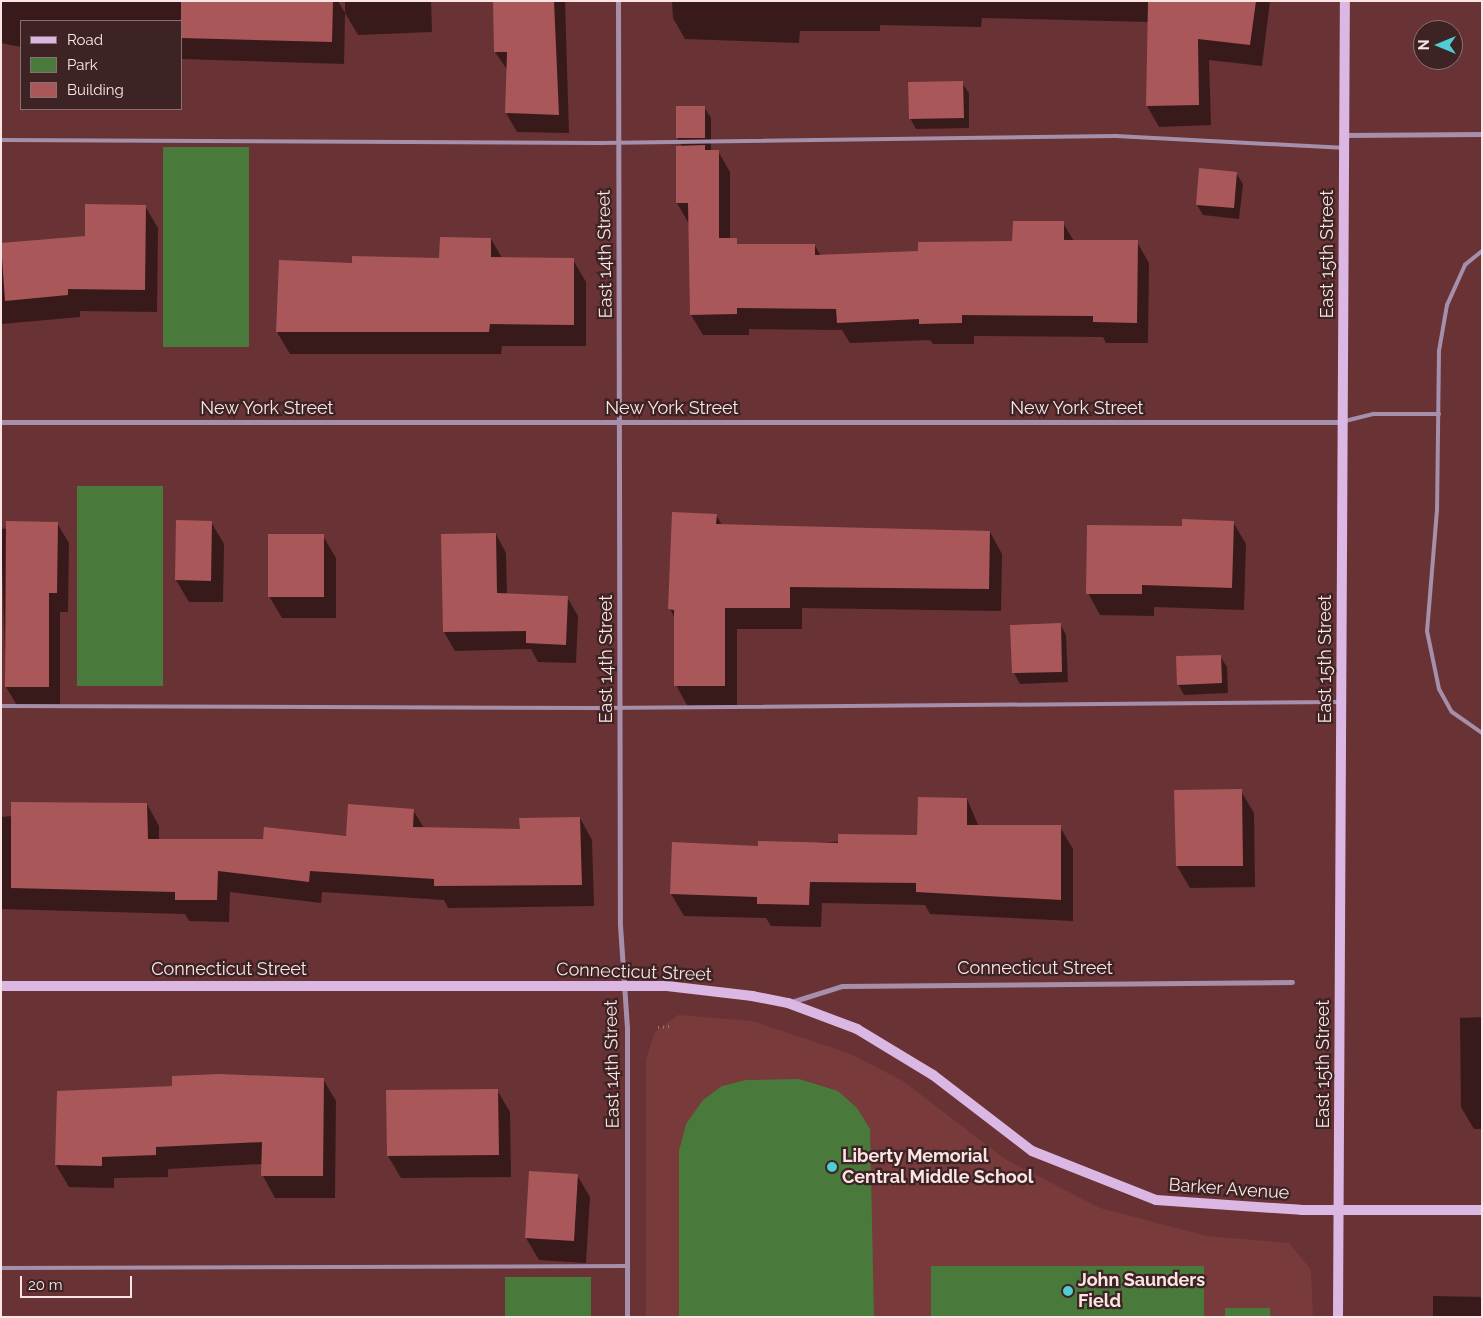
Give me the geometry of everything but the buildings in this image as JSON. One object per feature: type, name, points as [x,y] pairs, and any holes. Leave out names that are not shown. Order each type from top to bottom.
[{"type":"street","name":"East 14th Street","points":[[618,1],[620,707],[627,1317]]},
{"type":"street","name":"East 15th Street","points":[[1338,1317],[1345,1]]},
{"type":"street","points":[[1345,135],[1482,134]]},
{"type":"street","name":"New York Street","points":[[1,422],[1343,422]]},
{"type":"street","name":"Connecticut Street","points":[[1,986],[624,985],[698,989],[788,1003],[842,986],[1292,982]]},
{"type":"street","name":"Barker Avenue","points":[[788,1003],[849,1026],[902,1054],[1032,1151],[1114,1187],[1156,1200],[1200,1206],[1338,1210],[1482,1210]]},
{"type":"lane","points":[[1,140],[617,141],[1116,136],[1344,148]]},
{"type":"lane","points":[[1482,251],[1465,265],[1447,305],[1439,351],[1439,414],[1427,631],[1430,661],[1452,712],[1482,733]]},
{"type":"lane","points":[[1343,422],[1374,414],[1439,414]]},
{"type":"lane","points":[[1,706],[620,707],[1341,702]]},
{"type":"lane","points":[[1,1268],[626,1266]]},
{"type":"path","points":[[658,1027],[671,1026]]},
{"type":"shaded area","name":"Liberty Memorial Central Middle School","points":[[678,1015],[752,1021],[851,1054],[903,1081],[1005,1159],[1100,1208],[1207,1236],[1289,1243],[1311,1270],[1313,1317],[646,1317],[646,1059],[655,1032]]},
{"type":"green space","points":[[163,147],[249,147],[249,347],[163,347]]},
{"type":"green space","points":[[77,486],[163,486],[163,686],[77,686]]},
{"type":"green space","points":[[799,1079],[838,1091],[857,1108],[870,1129],[874,1317],[679,1317],[679,1151],[686,1124],[703,1100],[722,1086],[746,1080]]},
{"type":"green space","name":"John Saunders Field","points":[[931,1266],[1204,1266],[1204,1317],[931,1317]]},
{"type":"green space","points":[[505,1277],[591,1277],[591,1317],[505,1317]]},
{"type":"green space","points":[[1225,1308],[1270,1308],[1270,1317],[1225,1317]]},
{"type":"place","name":"Liberty Memorial Central Middle School","points":[[832,1167]]},
{"type":"place","name":"John Saunders Field","points":[[1068,1291]]}]
